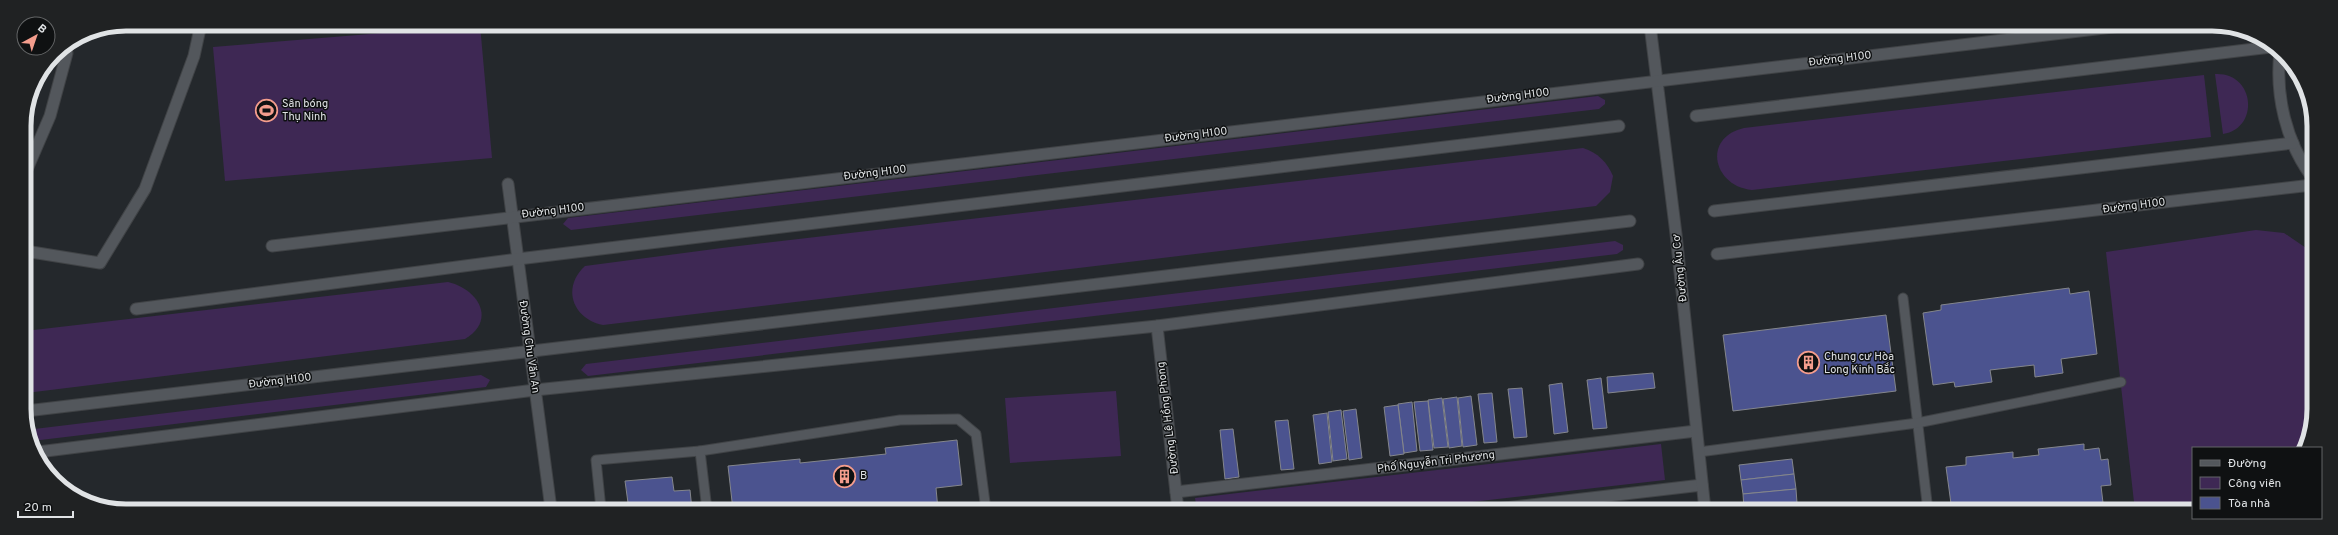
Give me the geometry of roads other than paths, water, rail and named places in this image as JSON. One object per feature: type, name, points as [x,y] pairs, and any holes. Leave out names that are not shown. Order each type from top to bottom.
[{"type":"main road","points":[[31,252],[100,264],[145,189],[194,56],[199,31]]},
{"type":"main road","name":"Đường Âu Cơ","points":[[1651,31],[1676,234],[1704,504]]},
{"type":"main road","name":"Đường H100","points":[[272,246],[512,216],[2078,31]]},
{"type":"main road","points":[[1696,116],[2265,48]]},
{"type":"main road","points":[[31,158],[50,116],[66,52]]},
{"type":"main road","points":[[2280,60],[2279,78],[2281,103],[2293,143],[2307,168]]},
{"type":"main road","points":[[136,309],[518,259],[1620,126]]},
{"type":"main road","points":[[1714,212],[2293,143]]},
{"type":"main road","name":"Đường Chu Văn An","points":[[508,184],[550,504]]},
{"type":"main road","name":"Đường H100","points":[[1717,254],[2307,186]]},
{"type":"main road","name":"Đường H100","points":[[31,410],[1630,222]]},
{"type":"main road","points":[[41,452],[535,390],[1157,326],[1638,264]]},
{"type":"main road","name":"Đường Lê Hồng Phong","points":[[1157,326],[1177,504]]},
{"type":"main road","name":"Phố Nguyễn Tri Phương","points":[[1176,492],[1696,431]]},
{"type":"main road","points":[[1539,504],[1702,485]]},
{"type":"lane","points":[[1903,298],[1916,423],[1927,504]]},
{"type":"lane","points":[[1699,452],[1916,423],[2121,382]]},
{"type":"lane","points":[[600,504],[596,460],[700,451],[900,420],[958,418],[976,434],[985,504]]},
{"type":"lane","points":[[700,451],[706,504]]},
{"type":"place","name":"Sân bóng Thụ Ninh","points":[[266,110]]},
{"type":"place","name":"Chung cư Hòa Long Kinh Bắc","points":[[1809,363]]},
{"type":"place","name":"B","points":[[845,476]]}]
